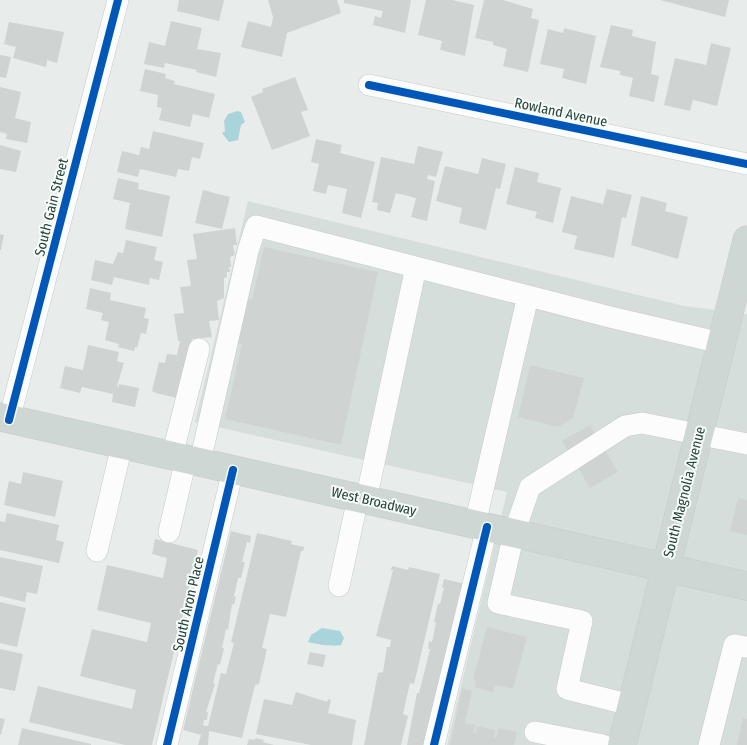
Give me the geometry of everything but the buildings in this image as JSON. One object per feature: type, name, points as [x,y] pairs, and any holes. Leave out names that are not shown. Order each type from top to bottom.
[{"type":"main road","name":"South Magnolia Avenue","points":[[622,745],[721,342],[745,253]]},
{"type":"main road","name":"West Broadway","points":[[5,418],[747,586]]},
{"type":"street","name":"South Gain Street","points":[[5,418],[118,0]]},
{"type":"street","name":"Rowland Avenue","points":[[369,85],[747,164]]},
{"type":"street","points":[[169,532],[186,459],[256,226],[528,296],[721,342]]},
{"type":"street","points":[[339,586],[362,499],[416,267]]},
{"type":"street","points":[[434,745],[528,296]]},
{"type":"street","points":[[186,459],[199,349]]},
{"type":"street","points":[[631,705],[567,689],[582,621],[498,603],[514,533],[530,487],[625,426],[642,423],[747,444]]},
{"type":"street","points":[[97,551],[122,445]]},
{"type":"street","name":"South Aron Place","points":[[167,745],[233,470]]},
{"type":"street","points":[[709,745],[734,645],[747,647]]},
{"type":"street","points":[[535,732],[603,745]]},
{"type":"shaded area","points":[[248,201],[684,306],[747,314],[747,745],[447,745],[507,492],[195,422]]},
{"type":"water","points":[[237,111],[241,112],[245,122],[241,125],[238,140],[229,142],[222,133],[225,131],[224,121],[228,114]]},
{"type":"water","points":[[322,628],[340,631],[344,638],[341,645],[308,642],[311,635]]},
{"type":"cycle path","points":[[9,420],[118,0]]},
{"type":"cycle path","points":[[369,85],[747,164]]},
{"type":"cycle path","points":[[167,745],[233,470]]},
{"type":"cycle path","points":[[434,745],[487,527]]}]
